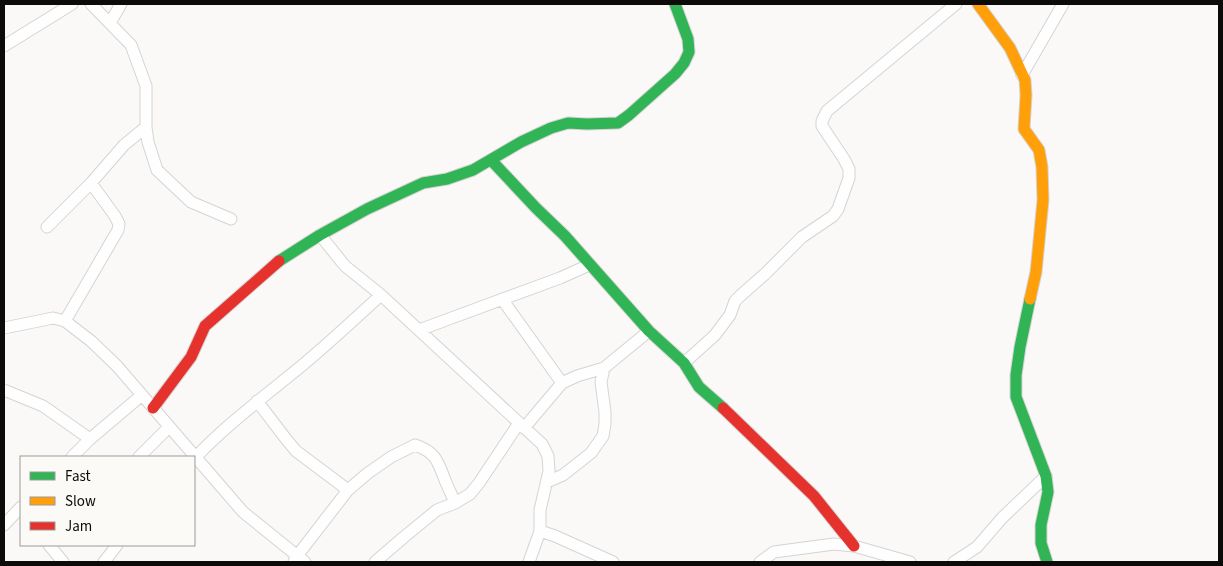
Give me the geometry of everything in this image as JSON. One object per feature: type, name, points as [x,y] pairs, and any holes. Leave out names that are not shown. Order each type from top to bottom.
[{"type":"street","points":[[4,46],[72,4]]},
{"type":"street","points":[[91,4],[131,45],[146,86],[148,142],[158,170],[191,202],[231,219]]},
{"type":"street","points":[[110,22],[121,4]]},
{"type":"street","points":[[153,408],[191,357],[205,326],[276,263],[320,235],[366,209],[423,183],[447,179],[473,170],[521,142],[551,128],[568,123],[618,123],[629,115],[674,74],[684,63],[689,52],[688,39],[675,4]]},
{"type":"street","points":[[684,363],[715,335],[730,315],[735,300],[765,274],[802,237],[833,216],[838,209],[849,178],[849,169],[822,126],[822,121],[827,111],[956,4]]},
{"type":"street","points":[[978,4],[1010,48],[1025,80],[1024,129],[1039,150],[1042,167],[1043,200],[1036,272],[1017,366],[1016,398],[1046,476],[1048,492],[1041,525],[1041,543],[1047,562]]},
{"type":"street","points":[[1022,75],[1063,4]]},
{"type":"street","points":[[47,227],[91,183],[124,145],[146,127]]},
{"type":"street","points":[[491,160],[565,236],[648,330],[684,363],[699,387],[814,496],[854,546]]},
{"type":"street","points":[[65,321],[118,230],[119,224],[115,216],[91,183]]},
{"type":"street","points":[[320,235],[345,266],[419,330],[542,444],[548,456],[549,471],[540,510],[540,531],[529,562]]},
{"type":"street","points":[[419,330],[560,278],[589,265]]},
{"type":"street","points":[[195,457],[257,401],[290,376],[381,296]]},
{"type":"street","points":[[502,299],[562,383]]},
{"type":"street","points":[[4,328],[53,318],[65,321],[117,366],[192,456]]},
{"type":"street","points":[[375,562],[437,510],[455,503],[470,494],[522,425],[562,383],[577,376],[604,368],[648,330]]},
{"type":"street","points":[[547,482],[563,476],[591,453],[602,436],[605,424],[601,382],[604,368]]},
{"type":"street","points":[[4,390],[44,406],[90,439]]},
{"type":"street","points":[[73,456],[142,395]]},
{"type":"street","points":[[257,401],[296,451],[348,490]]},
{"type":"street","points":[[140,456],[169,427]]},
{"type":"street","points":[[195,459],[243,512],[299,560],[348,490],[391,457],[415,446],[424,448],[437,459],[455,503]]},
{"type":"street","points":[[954,562],[976,547],[1002,518],[1046,476]]},
{"type":"street","points":[[4,525],[19,513]]},
{"type":"street","points":[[540,531],[613,562]]},
{"type":"street","points":[[760,562],[774,552],[834,544],[854,546],[910,562]]},
{"type":"street","points":[[52,546],[63,562]]},
{"type":"street","points":[[104,562],[116,546]]},
{"type":"traffic: fast","points":[[279,261],[320,235],[367,209],[423,183],[447,179],[473,170],[521,142],[551,128],[568,123],[618,123],[675,74],[684,63],[689,52],[688,39],[675,4]]},
{"type":"traffic: fast","points":[[491,160],[565,236],[649,331],[684,363],[699,387],[723,408]]},
{"type":"traffic: fast","points":[[1030,299],[1020,347],[1016,375],[1016,397],[1046,476],[1048,492],[1041,525],[1041,543],[1047,562]]},
{"type":"traffic: slow","points":[[978,4],[1010,48],[1025,80],[1024,129],[1039,150],[1042,167],[1043,200],[1036,272],[1030,299]]},
{"type":"traffic: jam","points":[[153,408],[191,357],[205,326],[279,261]]},
{"type":"traffic: jam","points":[[723,408],[814,496],[854,546]]}]
